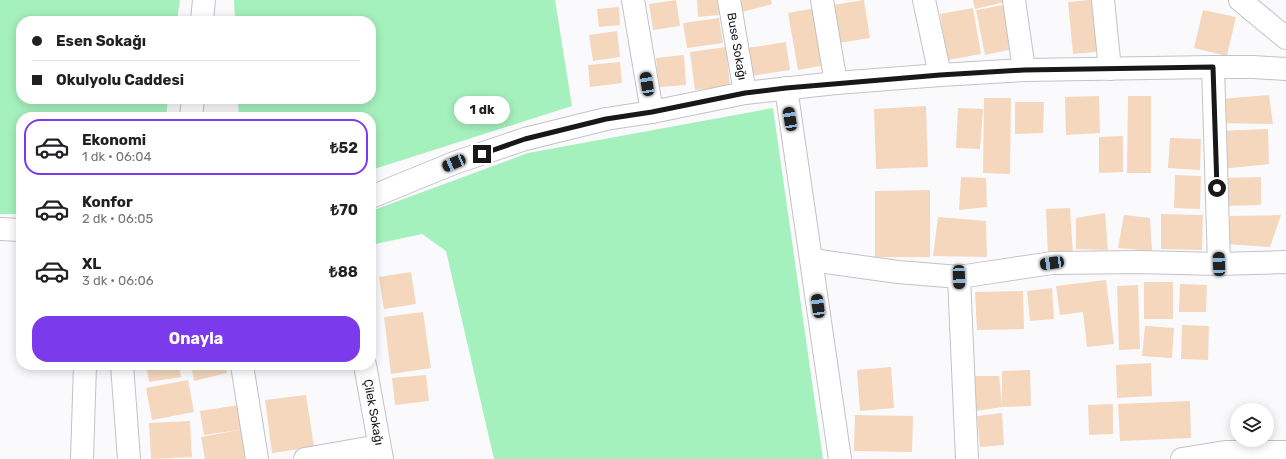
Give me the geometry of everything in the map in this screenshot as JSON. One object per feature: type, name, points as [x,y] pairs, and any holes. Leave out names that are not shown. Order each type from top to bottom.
[{"type":"street","points":[[202,16],[204,0]]},
{"type":"street","points":[[634,0],[652,112]]},
{"type":"street","name":"Buse Sokağı","points":[[729,0],[745,93]]},
{"type":"street","points":[[822,0],[836,83]]},
{"type":"street","points":[[924,0],[940,75]]},
{"type":"street","points":[[1014,0],[1024,70]]},
{"type":"street","points":[[1103,0],[1110,69]]},
{"type":"street","points":[[1240,0],[1286,38]]},
{"type":"street","points":[[376,196],[454,163],[525,139],[606,119],[652,112],[745,93],[836,83],[1024,70],[1213,67],[1286,69]]},
{"type":"street","points":[[1213,67],[1219,264]]},
{"type":"street","points":[[786,88],[840,459]]},
{"type":"street","points":[[0,229],[16,230]]},
{"type":"street","points":[[812,260],[898,272],[959,277],[1052,263],[1139,262],[1219,264],[1286,262]]},
{"type":"street","points":[[959,277],[967,459]]},
{"type":"street","points":[[82,459],[85,370]]},
{"type":"street","points":[[122,370],[129,459]]},
{"type":"street","points":[[243,370],[257,459]]},
{"type":"street","name":"Çilek Sokağı","points":[[366,370],[380,453]]},
{"type":"street","points":[[1182,459],[1224,452],[1286,452]]},
{"type":"street","points":[[305,459],[380,453]]},
{"type":"green space","points":[[0,0],[180,0],[178,16],[16,16],[16,104],[167,104],[167,112],[16,112],[16,214],[0,214]]},
{"type":"green space","points":[[234,0],[555,0],[572,106],[376,168],[376,112],[239,112],[238,104],[376,104],[376,16],[235,16]]},
{"type":"green space","points":[[773,108],[823,459],[494,459],[446,251],[422,234],[376,244],[376,209],[528,153]]},
{"type":"building","points":[[676,0],[680,26],[653,30],[649,4]]},
{"type":"building","points":[[697,0],[718,0],[719,15],[698,17]]},
{"type":"building","points":[[739,0],[771,0],[772,4],[742,12]]},
{"type":"building","points":[[864,0],[870,38],[839,43],[833,5]]},
{"type":"building","points":[[973,0],[1009,0],[1009,1],[975,9]]},
{"type":"building","points":[[1099,0],[1104,51],[1073,54],[1068,2]]},
{"type":"building","points":[[1009,4],[1018,48],[985,55],[976,10]]},
{"type":"building","points":[[619,7],[620,25],[599,27],[597,9]]},
{"type":"building","points":[[816,8],[826,65],[798,70],[788,13]]},
{"type":"building","points":[[973,8],[981,54],[948,60],[940,14]]},
{"type":"building","points":[[1203,10],[1236,17],[1227,56],[1194,48]]},
{"type":"building","points":[[719,18],[723,43],[687,48],[683,23]]},
{"type":"building","points":[[617,31],[620,57],[593,61],[589,35]]},
{"type":"building","points":[[786,42],[790,70],[751,76],[747,48]]},
{"type":"building","points":[[726,47],[730,86],[695,90],[690,52]]},
{"type":"building","points":[[684,55],[686,85],[659,87],[656,58]]},
{"type":"building","points":[[620,62],[622,83],[590,87],[588,65]]},
{"type":"building","points":[[1269,95],[1273,124],[1218,123],[1220,99]]},
{"type":"building","points":[[1099,96],[1100,133],[1066,135],[1065,97]]},
{"type":"building","points":[[1128,96],[1151,96],[1151,173],[1127,173]]},
{"type":"building","points":[[984,98],[1011,98],[1010,174],[983,173]]},
{"type":"building","points":[[1015,102],[1044,102],[1043,133],[1015,134]]},
{"type":"building","points":[[926,106],[928,167],[876,169],[874,109]]},
{"type":"building","points":[[958,108],[983,109],[980,149],[956,148]]},
{"type":"building","points":[[1268,129],[1269,164],[1221,169],[1218,131]]},
{"type":"building","points":[[1123,136],[1123,172],[1099,173],[1099,137]]},
{"type":"building","points":[[1170,138],[1201,139],[1200,170],[1168,168]]},
{"type":"building","points":[[1175,175],[1201,176],[1200,209],[1174,208]]},
{"type":"building","points":[[961,177],[986,178],[987,207],[959,210]]},
{"type":"building","points":[[1261,177],[1261,205],[1222,206],[1222,178]]},
{"type":"building","points":[[930,190],[930,257],[875,257],[875,191]]},
{"type":"building","points":[[1070,208],[1073,254],[1048,255],[1046,209]]},
{"type":"building","points":[[1105,213],[1108,250],[1076,249],[1076,218]]},
{"type":"building","points":[[1161,214],[1203,215],[1202,250],[1161,249]]},
{"type":"building","points":[[1124,215],[1150,218],[1152,251],[1118,248]]},
{"type":"building","points":[[1281,215],[1270,247],[1225,244],[1230,216]]},
{"type":"building","points":[[938,217],[986,221],[987,257],[933,256]]},
{"type":"building","points":[[411,272],[416,304],[384,309],[379,277]]},
{"type":"building","points":[[1106,280],[1114,344],[1087,347],[1083,312],[1060,315],[1056,286]]},
{"type":"building","points":[[1144,282],[1173,282],[1173,319],[1144,319]]},
{"type":"building","points":[[1180,284],[1207,285],[1206,312],[1179,312]]},
{"type":"building","points":[[1138,285],[1140,349],[1119,350],[1117,286]]},
{"type":"building","points":[[1052,288],[1054,319],[1030,321],[1027,291]]},
{"type":"building","points":[[1023,291],[1024,329],[977,330],[975,292]]},
{"type":"building","points":[[423,312],[431,368],[391,374],[384,317]]},
{"type":"building","points":[[1182,325],[1209,326],[1208,360],[1181,359]]},
{"type":"building","points":[[1145,326],[1174,328],[1172,358],[1142,356]]},
{"type":"building","points":[[1151,363],[1152,396],[1117,398],[1116,365]]},
{"type":"building","points":[[891,367],[894,408],[860,411],[857,370]]},
{"type":"building","points":[[147,370],[180,370],[181,377],[149,382]]},
{"type":"building","points":[[192,370],[226,370],[227,373],[194,381]]},
{"type":"building","points":[[1030,370],[1031,406],[1003,407],[976,411],[975,376],[999,376],[1002,405],[1002,371]]},
{"type":"building","points":[[426,375],[429,401],[395,405],[392,378]]},
{"type":"building","points":[[188,380],[194,412],[152,420],[146,388]]},
{"type":"building","points":[[306,395],[314,447],[272,453],[265,400]]},
{"type":"building","points":[[1190,401],[1191,438],[1120,441],[1118,404]]},
{"type":"building","points":[[1113,404],[1113,434],[1089,435],[1088,405]]},
{"type":"building","points":[[239,405],[250,458],[205,459],[201,437],[239,430],[204,435],[200,411]]},
{"type":"building","points":[[1002,413],[1004,445],[980,447],[977,416]]},
{"type":"building","points":[[855,415],[913,416],[912,452],[854,451]]},
{"type":"building","points":[[190,421],[192,457],[151,459],[149,423]]},
{"type":"route","points":[[482,154],[525,139],[606,119],[652,112],[745,93],[786,88],[940,75],[1024,70],[1213,67],[1217,188]]}]
